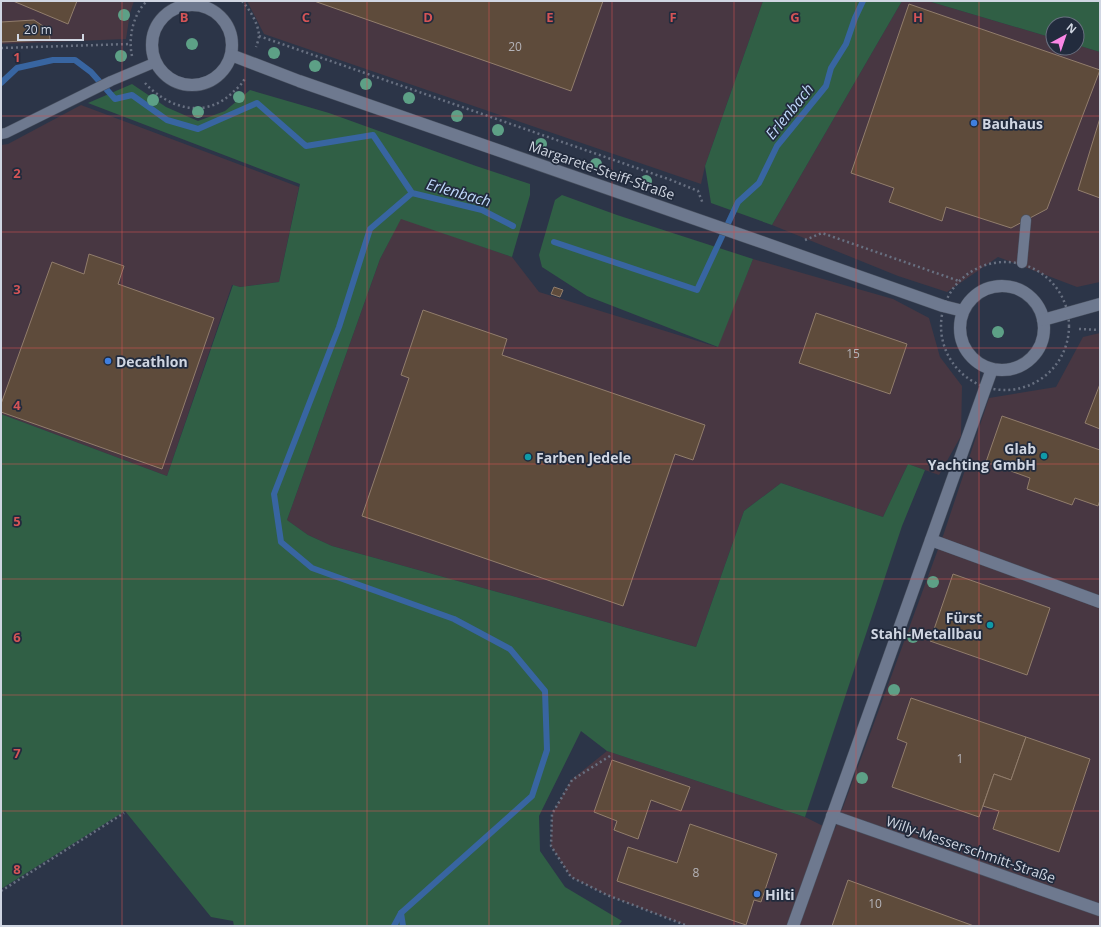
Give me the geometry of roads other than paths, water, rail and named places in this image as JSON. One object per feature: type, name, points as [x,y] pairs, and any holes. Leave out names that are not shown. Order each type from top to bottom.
[{"type":"street","points":[[176,4],[204,6],[218,14],[228,26],[232,41],[231,55],[223,70],[212,80],[197,85],[182,84],[167,76],[156,62],[152,49],[154,33],[161,20],[176,4]]},
{"type":"street","name":"Margarete-Steiff-Straße","points":[[231,55],[306,84],[943,306],[963,311]]},
{"type":"street","points":[[998,286],[1011,286],[1027,294],[1038,306],[1043,320],[1042,340],[1037,352],[1023,364],[1009,370],[992,369],[978,363],[965,349],[960,334],[960,320],[968,302],[980,291],[998,286]]},
{"type":"street","points":[[1043,320],[1100,304]]},
{"type":"street","points":[[793,926],[992,369]]},
{"type":"street","points":[[931,540],[1100,602]]},
{"type":"street","name":"Willy-Messerschmitt-Straße","points":[[832,816],[1100,910]]},
{"type":"lane","points":[[1,134],[6,133],[111,81],[156,62]]},
{"type":"lane","points":[[1022,263],[1026,220]]},
{"type":"waterway","name":"Erlenbach","points":[[554,242],[697,290],[738,202],[759,183],[777,146],[826,86],[831,68],[846,44],[863,1]]},
{"type":"waterway","name":"Erlenbach","points":[[1,83],[17,68],[53,60],[75,60],[91,72],[115,99],[132,95],[167,120],[198,129],[257,103],[306,146],[373,135],[412,193],[482,210],[513,226]]},
{"type":"waterway","points":[[403,926],[401,913],[532,796],[547,750],[545,691],[510,649],[454,619],[312,568],[281,542],[274,494],[339,327],[370,229],[412,193]]},
{"type":"waterway","points":[[394,926],[401,913]]},
{"type":"place","name":"Bauhaus","points":[[974,123]]},
{"type":"place","name":"Decathlon","points":[[108,361]]},
{"type":"place","name":"Glab Yachting GmbH","points":[[1044,456]]},
{"type":"place","name":"Farben Jedele","points":[[528,457]]},
{"type":"place","name":"Fürst Stahl-Metallbau","points":[[990,625]]},
{"type":"place","name":"Hilti","points":[[757,894]]}]
